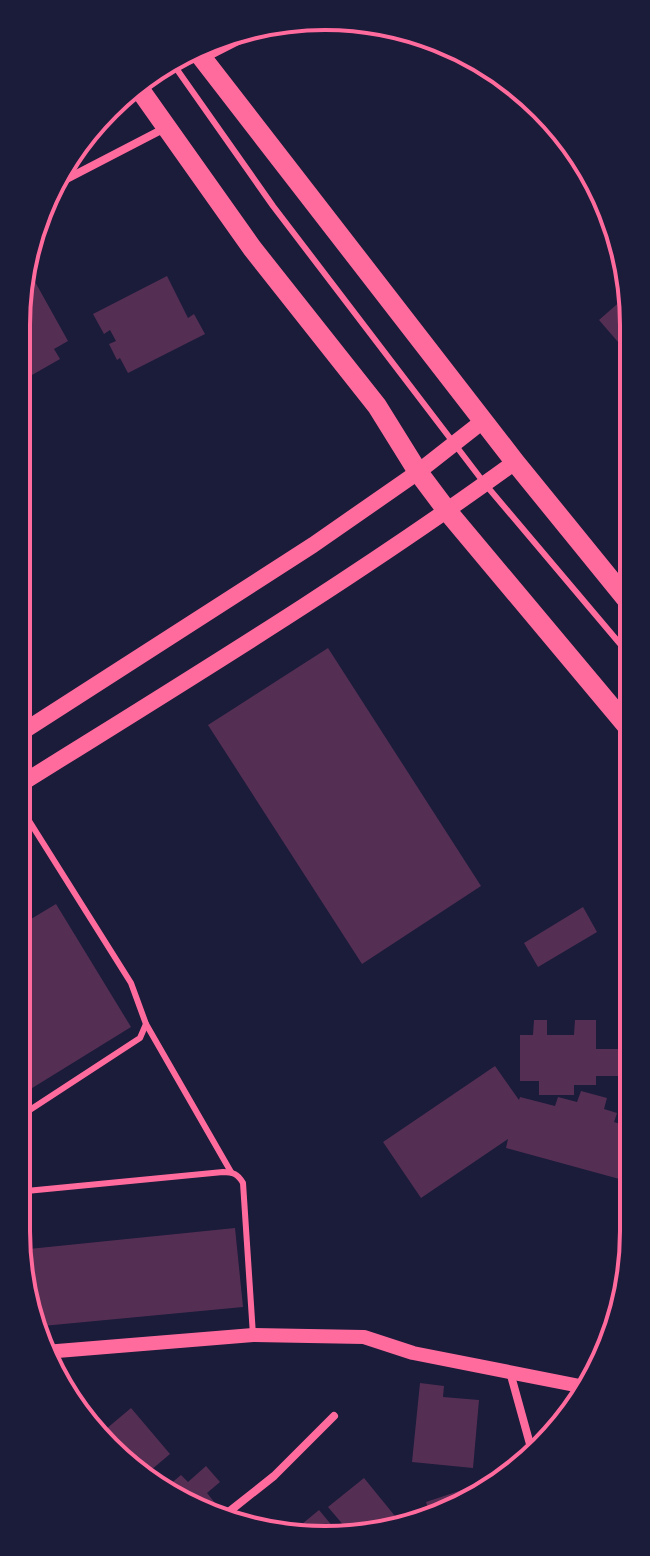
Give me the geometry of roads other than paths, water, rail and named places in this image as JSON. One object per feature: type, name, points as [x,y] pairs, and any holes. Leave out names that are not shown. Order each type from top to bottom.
[{"type":"main road","points":[[201,57],[515,462],[620,591]]},
{"type":"main road","points":[[142,93],[252,248],[377,406],[418,472],[448,512],[620,717]]},
{"type":"main road","points":[[30,727],[313,545],[418,472],[483,421]]},
{"type":"main road","points":[[30,778],[284,619],[448,512],[515,462]]},
{"type":"street","points":[[70,177],[167,127]]},
{"type":"street","points":[[55,1351],[253,1335],[364,1337],[413,1353],[576,1385]]},
{"type":"street","points":[[510,1372],[530,1444]]},
{"type":"street","points":[[231,1510],[274,1476],[334,1416]]},
{"type":"lane","points":[[178,70],[273,206],[485,484],[620,644]]},
{"type":"lane","points":[[30,822],[131,983],[146,1024],[231,1172]]},
{"type":"lane","points":[[30,1110],[140,1038],[146,1024]]},
{"type":"lane","points":[[30,1190],[231,1172],[239,1175],[243,1183],[253,1335]]}]
